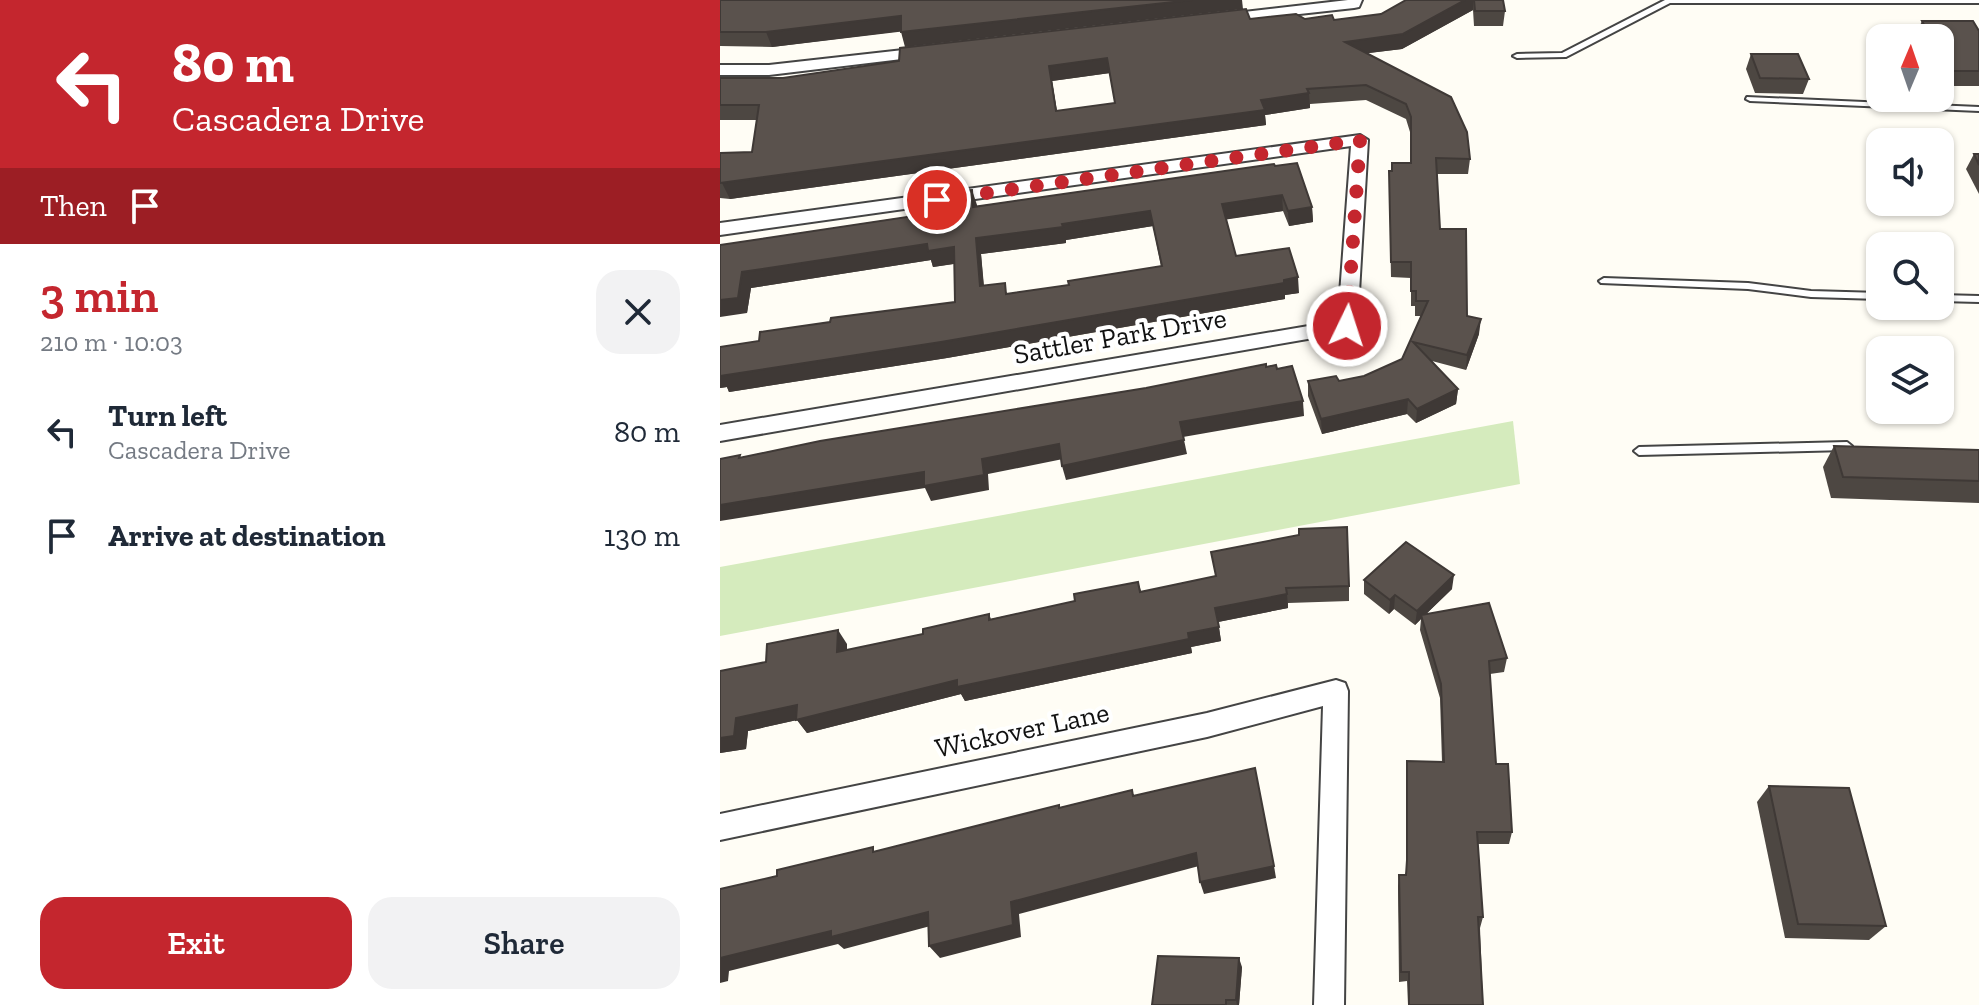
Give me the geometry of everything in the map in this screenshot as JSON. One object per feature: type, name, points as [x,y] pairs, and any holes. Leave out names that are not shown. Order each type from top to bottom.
[{"type":"street","points":[[1196,22],[1354,2]]},
{"type":"street","points":[[720,70],[769,70],[943,51]]},
{"type":"street","name":"Sattler Park Drive","points":[[720,229],[1360,140],[1347,326],[720,433]]},
{"type":"street","name":"Wickover Lane","points":[[720,827],[1207,725],[1336,691],[1329,1005]]},
{"type":"lane","points":[[1517,56],[1563,55],[1669,1],[1979,1]]},
{"type":"lane","points":[[1750,99],[1979,109]]},
{"type":"lane","points":[[1604,281],[1748,286],[1811,294],[1866,296]]},
{"type":"lane","points":[[1954,298],[1979,299]]},
{"type":"lane","points":[[1639,451],[1857,446]]},
{"type":"green space","points":[[1513,421],[1520,484],[720,636],[720,567]]},
{"type":"building","points":[[720,0],[1192,0],[901,32],[901,16],[766,32],[720,32]]},
{"type":"building","points":[[1406,0],[1465,0],[1403,34],[1345,42],[1451,97],[1467,132],[1470,159],[1436,158],[1440,229],[1466,229],[1467,316],[1481,319],[1467,355],[1413,342],[1458,389],[1417,409],[1408,399],[1321,419],[1308,381],[1336,376],[1339,381],[1364,376],[1402,359],[1428,301],[1416,301],[1416,291],[1411,291],[1411,262],[1391,262],[1389,171],[1392,171],[1392,163],[1411,163],[1411,117],[1406,104],[1366,85],[1307,89],[1309,93],[1261,100],[1265,110],[720,183],[720,153],[752,152],[759,105],[720,105],[720,78],[783,78],[899,61],[900,48],[1246,9],[1250,19],[1296,14],[1305,19],[1332,15],[1334,20],[1381,14]],"holes":[[[1107,58],[1115,103],[1056,111],[1049,66]]]},
{"type":"building","points":[[1474,0],[1503,0],[1505,11],[1475,11]]},
{"type":"building","points":[[1922,21],[1973,21],[1979,31],[1979,71],[1954,71],[1954,24],[1924,24]]},
{"type":"building","points":[[1751,54],[1798,54],[1809,79],[1760,78]]},
{"type":"building","points":[[1297,163],[1312,207],[1288,211],[1282,195],[1222,204],[1236,256],[1289,248],[1298,277],[1284,280],[1284,283],[941,342],[720,376],[720,347],[759,341],[760,332],[830,322],[831,318],[955,302],[954,247],[928,251],[927,244],[742,272],[738,298],[720,300],[720,245],[954,210],[953,191],[972,190],[973,207]],"holes":[[[1150,211],[1162,266],[1006,294],[1005,283],[980,286],[976,238],[1063,227],[1062,224]]]},
{"type":"building","points":[[1266,364],[1266,367],[1276,365],[1277,369],[1292,366],[1303,401],[1180,422],[1184,440],[1062,466],[1059,444],[982,459],[984,475],[924,486],[924,472],[720,505],[720,459],[1146,388]]},
{"type":"building","points":[[1834,446],[1979,450],[1979,481],[1843,477]]},
{"type":"building","points":[[1347,527],[1349,586],[1286,588],[1287,594],[1215,608],[1219,627],[1188,633],[1189,639],[957,687],[957,680],[796,720],[797,705],[736,718],[734,736],[720,738],[720,671],[766,662],[767,644],[838,630],[837,652],[923,634],[923,629],[989,614],[989,620],[1075,601],[1074,594],[1138,582],[1140,592],[1216,576],[1211,552],[1299,535],[1299,529]]},
{"type":"building","points":[[1406,542],[1454,575],[1417,611],[1395,595],[1390,600],[1364,580]]},
{"type":"building","points":[[1489,603],[1507,658],[1489,661],[1496,764],[1508,764],[1512,832],[1477,832],[1483,917],[1478,917],[1483,1005],[1409,1005],[1409,972],[1401,972],[1399,875],[1406,875],[1407,761],[1444,762],[1441,684],[1421,615]]},
{"type":"building","points":[[1255,768],[1274,866],[1200,882],[1196,853],[1011,902],[1013,925],[929,946],[928,912],[831,937],[831,931],[720,958],[720,889],[777,876],[777,870],[873,847],[873,852],[1059,805],[1059,808],[1132,790],[1133,796]]},
{"type":"building","points":[[1769,786],[1849,788],[1886,926],[1798,924]]},
{"type":"building","points":[[1158,956],[1239,958],[1236,1000],[1226,1000],[1226,1005],[1152,1005]]},
{"type":"route","points":[[937,200],[1360,140],[1347,326]]}]
